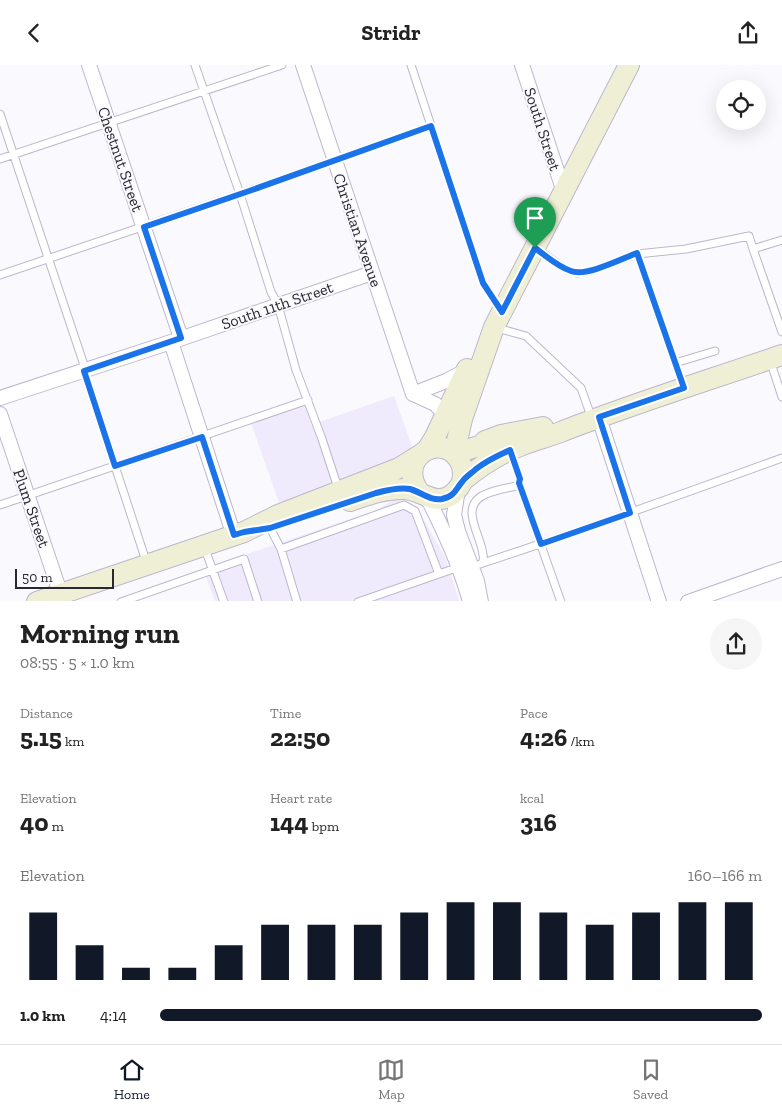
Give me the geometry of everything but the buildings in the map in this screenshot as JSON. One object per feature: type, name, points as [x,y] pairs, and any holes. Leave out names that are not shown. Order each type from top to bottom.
[{"type":"main road","points":[[424,495],[415,486],[412,478],[412,469],[415,461],[454,416],[498,320],[629,65]]},
{"type":"main road","points":[[455,455],[454,416],[467,370],[498,320]]},
{"type":"main road","points":[[239,534],[270,528],[390,489],[408,489],[436,499],[444,499],[452,495],[478,468],[510,450],[776,357]]},
{"type":"main road","points":[[454,416],[467,429],[485,441]]},
{"type":"main road","points":[[455,455],[482,445],[485,441],[501,435],[595,419]]},
{"type":"main road","points":[[37,601],[62,597],[147,565],[239,534],[278,515],[399,468],[423,452],[438,448],[455,455],[462,468],[460,485]]},
{"type":"street","name":"Chestnut Street","points":[[89,65],[144,227],[202,437],[239,534]]},
{"type":"street","name":"Christian Avenue","points":[[303,65],[413,394]]},
{"type":"street","name":"South Street","points":[[522,65],[564,192]]},
{"type":"street","name":"South 11th Street","points":[[0,398],[372,273]]},
{"type":"street","points":[[413,394],[467,370]]},
{"type":"street","points":[[413,394],[435,404],[454,416]]},
{"type":"street","name":"Plum Street","points":[[0,414],[62,597]]},
{"type":"street","points":[[595,419],[630,513],[659,601]]},
{"type":"street","points":[[460,485],[454,515],[477,581],[481,601]]},
{"type":"street","points":[[424,495],[450,543],[471,565],[470,601]]},
{"type":"street","points":[[688,601],[782,569]]},
{"type":"lane","points":[[195,65],[240,194],[271,292],[278,305],[296,370],[322,439],[339,492]]},
{"type":"lane","points":[[0,159],[282,65]]},
{"type":"lane","points":[[411,65],[483,283],[498,320],[526,336],[581,388],[595,419]]},
{"type":"lane","points":[[0,114],[83,362],[84,371],[147,565]]},
{"type":"lane","points":[[0,275],[240,194],[431,126]]},
{"type":"lane","points":[[535,248],[564,268],[577,273],[590,271],[637,253],[686,249],[749,237],[782,332]]},
{"type":"lane","points":[[753,249],[782,240]]},
{"type":"lane","points":[[637,253],[684,388]]},
{"type":"lane","points":[[675,363],[715,351]]},
{"type":"lane","points":[[776,357],[782,397]]},
{"type":"lane","points":[[0,505],[308,400]]},
{"type":"lane","points":[[510,450],[520,479],[519,483],[561,601]]},
{"type":"lane","points":[[358,601],[439,574],[541,544],[782,458]]},
{"type":"lane","points":[[471,565],[484,554],[472,521],[474,505],[480,497],[486,494],[519,483]]},
{"type":"lane","points":[[281,549],[404,505],[415,511],[439,574]]},
{"type":"lane","points":[[270,528],[281,549],[297,601]]},
{"type":"lane","points":[[204,546],[224,601]]},
{"type":"lane","points":[[122,601],[244,559],[258,601]]},
{"type":"shaded area","points":[[394,396],[413,449],[400,458],[281,508],[251,423],[305,404],[311,425]]},
{"type":"shaded area","points":[[393,500],[406,501],[419,511],[446,559],[459,601],[215,601],[203,569],[377,510]]},
{"type":"route","points":[[431,126],[483,283],[502,312],[535,248],[564,268],[577,273],[590,271],[637,253],[684,388],[599,417],[630,513],[541,544],[519,483],[520,479],[510,450],[478,468],[462,481],[452,495],[444,499],[427,497],[408,489],[390,489],[270,528],[234,535],[202,437],[115,466],[84,371],[181,338],[144,227],[431,126]]}]
